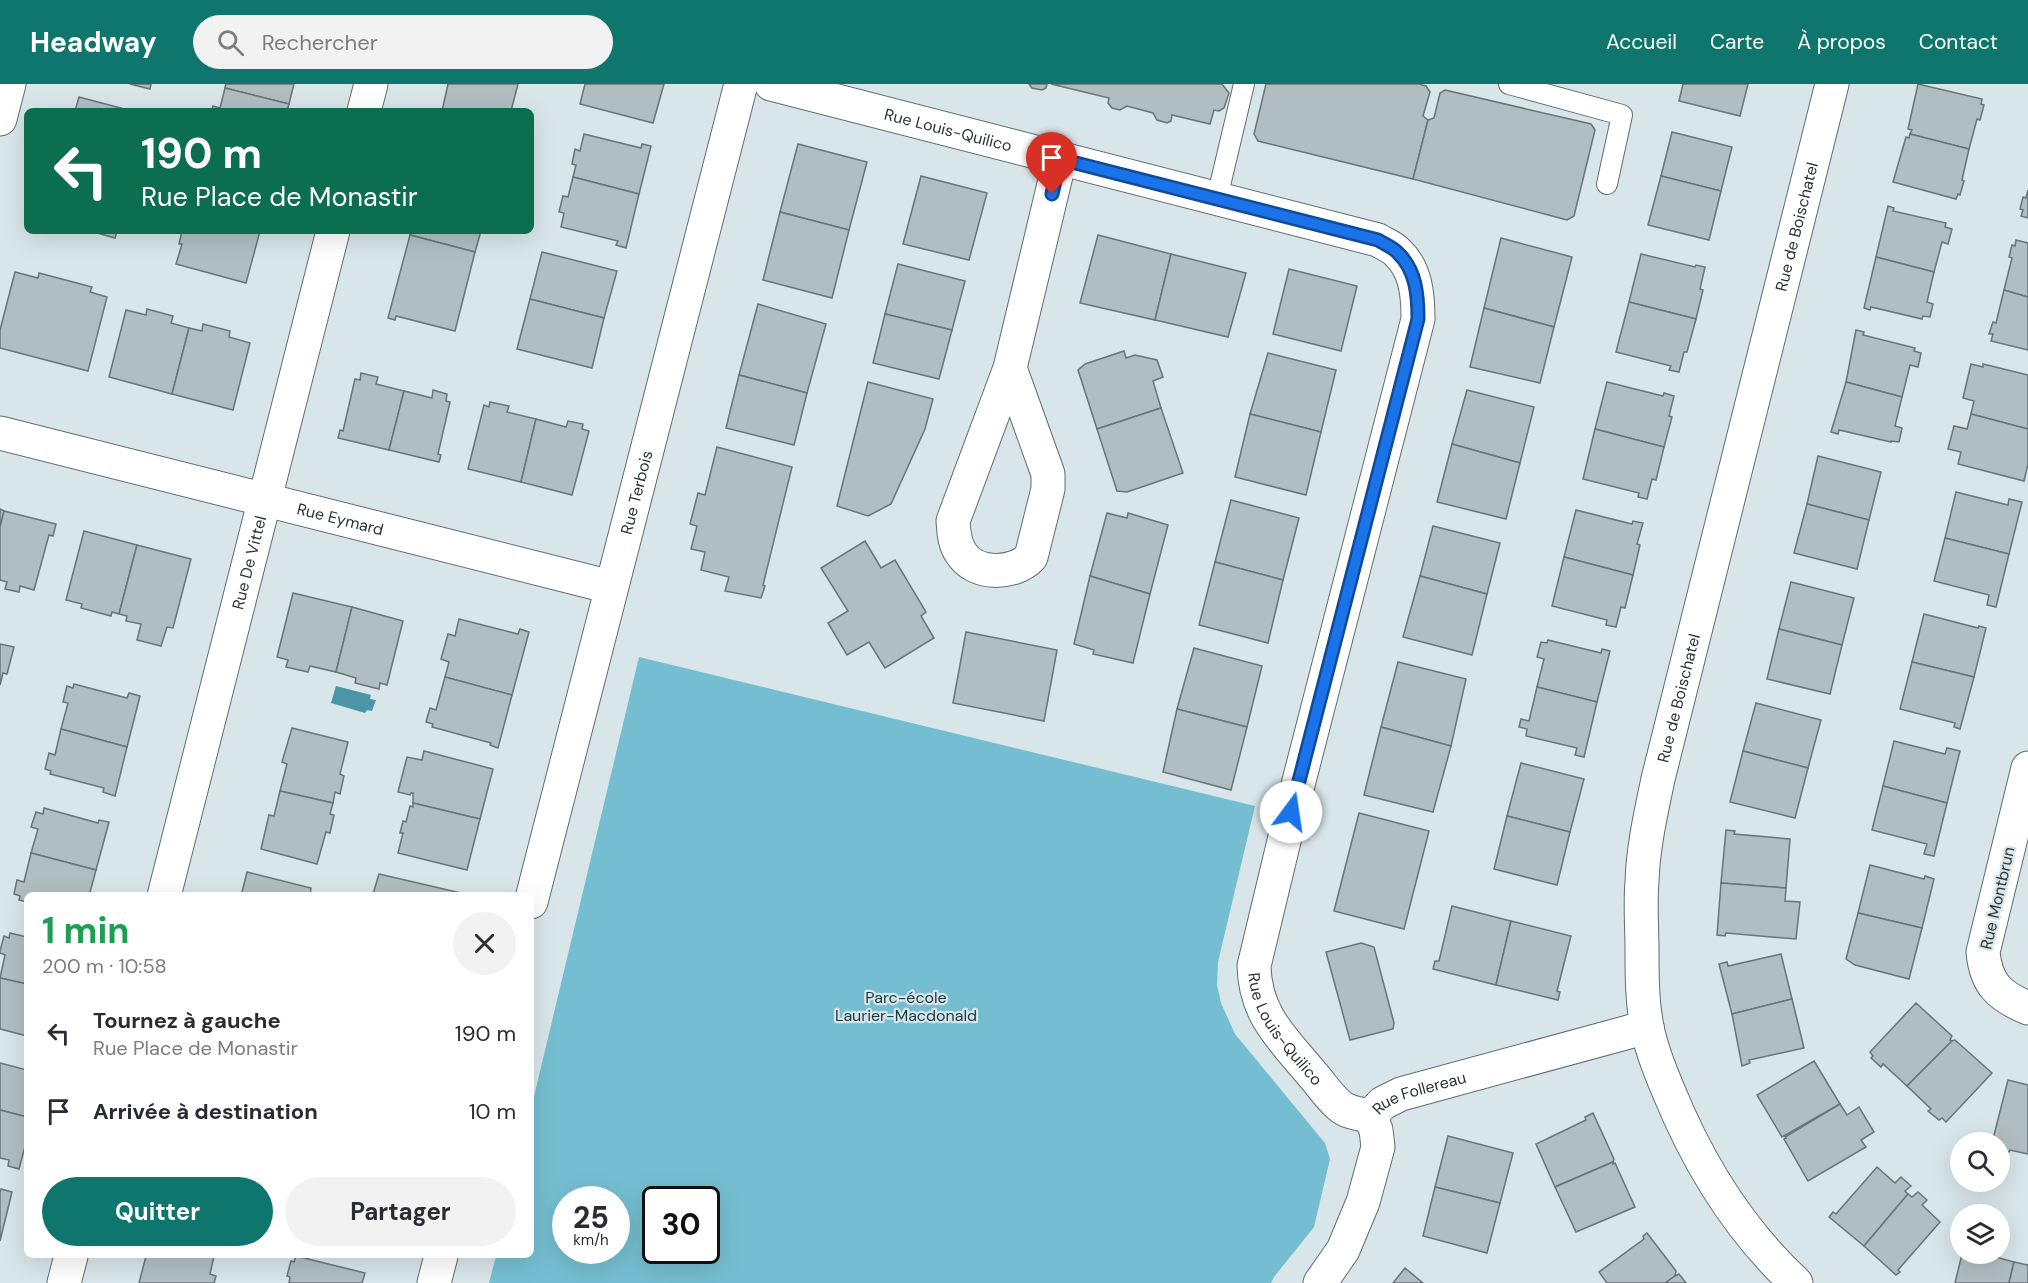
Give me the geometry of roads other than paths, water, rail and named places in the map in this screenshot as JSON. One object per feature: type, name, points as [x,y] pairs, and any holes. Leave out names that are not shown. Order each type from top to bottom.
[{"type":"street","points":[[0,119],[9,84]]},
{"type":"street","points":[[365,108],[371,84]]},
{"type":"street","name":"Rue Terbois","points":[[534,892],[741,84]]},
{"type":"street","name":"Rue Louis-Quilico","points":[[771,84],[1378,240],[1398,252],[1411,271],[1418,294],[1418,319],[1291,812],[1254,966],[1254,984],[1259,1001],[1283,1040],[1341,1107],[1354,1113],[1370,1116]]},
{"type":"street","name":"Rue de Boischatel","points":[[1796,1283],[1744,1226],[1712,1179],[1684,1130],[1662,1076],[1647,1027],[1642,977],[1642,881],[1647,833],[1658,779],[1832,84]]},
{"type":"street","points":[[1011,369],[1043,457],[1048,474],[1048,489],[1031,557],[1023,565],[1009,570],[993,570],[975,565],[962,555],[955,541],[953,521],[1011,369],[1060,159]]},
{"type":"street","name":"Rue De Vittel","points":[[165,892],[332,234]]},
{"type":"street","name":"Rue Eymard","points":[[0,433],[611,586]]},
{"type":"street","name":"Rue Montbrun","points":[[2028,768],[1983,952],[1985,969],[1993,984],[2005,998],[2028,1008]]},
{"type":"street","name":"Rue Follereau","points":[[1320,1283],[1342,1250],[1363,1202],[1378,1147],[1376,1130],[1370,1116],[1383,1103],[1401,1094],[1647,1027]]},
{"type":"street","points":[[64,1283],[70,1258]]},
{"type":"street","points":[[434,1283],[440,1258]]},
{"type":"lane","points":[[1217,198],[1244,84]]},
{"type":"lane","points":[[1509,84],[1622,115],[1607,184]]},
{"type":"park label","name":"Parc-école Laurier-Macdonald","points":[[906,1006]]}]
